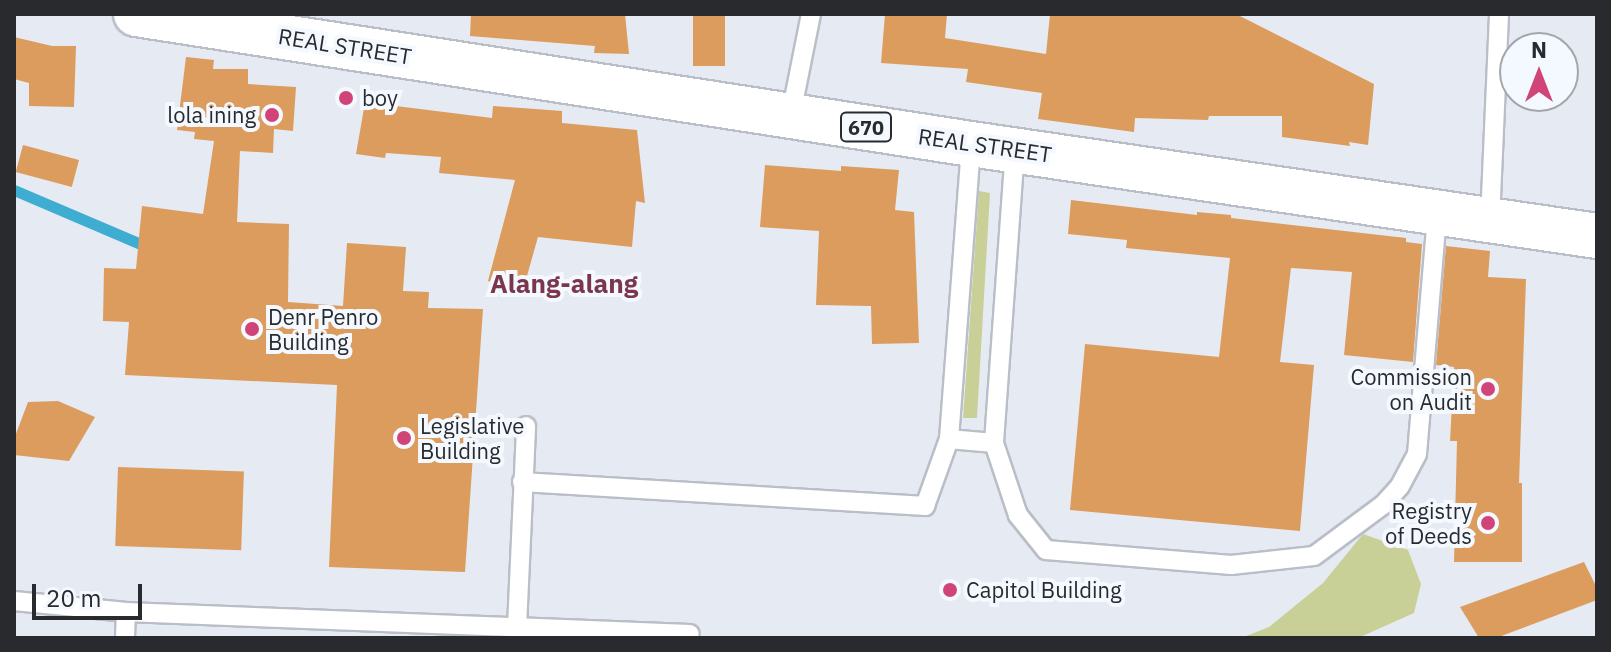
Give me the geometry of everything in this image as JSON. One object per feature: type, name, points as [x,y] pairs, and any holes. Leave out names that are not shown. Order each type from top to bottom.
[{"type":"main road","name":"REAL STREET","points":[[136,14],[971,144],[1015,148],[1597,236]]},
{"type":"lane","points":[[791,114],[811,14]]},
{"type":"lane","points":[[1490,221],[1499,14]]},
{"type":"lane","points":[[522,482],[925,506],[949,439],[971,144]]},
{"type":"lane","points":[[1015,148],[994,443],[1018,515],[1046,550],[1231,565],[1314,556],[1383,505],[1400,486],[1417,454],[1437,214]]},
{"type":"lane","points":[[517,627],[526,426]]},
{"type":"lane","points":[[949,439],[994,443]]},
{"type":"lane","points":[[14,601],[126,612],[517,627],[583,633],[690,634]]},
{"type":"lane","points":[[125,638],[126,612]]},
{"type":"green space","points":[[979,191],[990,193],[977,418],[963,418]]},
{"type":"green space","points":[[1363,534],[1408,550],[1421,584],[1414,613],[1358,638],[1241,638],[1269,627],[1323,583]]},
{"type":"building","points":[[471,14],[625,14],[629,54],[594,53],[595,46],[470,36]]},
{"type":"building","points":[[693,14],[725,14],[725,66],[693,66]]},
{"type":"building","points":[[885,14],[947,14],[945,38],[1046,54],[1050,14],[1236,14],[1374,84],[1368,145],[1349,142],[1350,146],[1282,137],[1282,116],[1209,116],[1208,120],[1135,118],[1134,132],[1038,119],[1042,93],[966,82],[968,69],[881,63]]},
{"type":"building","points":[[14,37],[52,46],[76,46],[74,107],[29,106],[29,83],[14,79]]},
{"type":"building","points":[[186,57],[214,60],[213,69],[248,69],[248,84],[296,87],[293,131],[274,129],[273,153],[240,151],[237,222],[289,224],[288,302],[343,306],[347,243],[406,247],[403,291],[429,292],[428,308],[483,309],[465,572],[329,567],[337,385],[125,375],[129,322],[103,321],[104,268],[136,269],[142,206],[203,214],[214,141],[194,139],[195,132],[177,130]]},
{"type":"building","points":[[367,91],[398,96],[396,106],[492,118],[493,106],[562,111],[562,123],[637,130],[645,203],[636,201],[632,247],[538,237],[523,290],[488,281],[515,180],[439,173],[441,157],[386,153],[385,158],[356,154]]},
{"type":"building","points":[[23,145],[79,160],[72,187],[16,172]]},
{"type":"building","points":[[765,165],[841,171],[841,166],[899,170],[895,210],[914,212],[919,343],[872,344],[871,306],[816,305],[819,231],[760,227]]},
{"type":"building","points":[[1071,200],[1197,215],[1197,212],[1231,215],[1231,218],[1406,238],[1406,242],[1422,244],[1413,362],[1344,355],[1352,272],[1291,268],[1280,362],[1314,365],[1300,531],[1070,510],[1085,344],[1219,357],[1230,258],[1126,248],[1127,240],[1068,234]]},
{"type":"building","points":[[1446,246],[1490,251],[1488,277],[1526,279],[1519,483],[1522,483],[1522,562],[1454,562],[1457,441],[1450,441],[1454,367],[1436,365]]},
{"type":"building","points":[[58,401],[95,417],[69,461],[14,455],[14,439],[28,402]]},
{"type":"building","points":[[118,467],[244,471],[241,550],[115,546]]},
{"type":"building","points":[[1584,562],[1597,588],[1597,600],[1496,638],[1479,638],[1460,607]]},
{"type":"waterway","points":[[14,190],[152,249]]},
{"type":"place","name":"boy","points":[[346,98]]},
{"type":"place","name":"lola ining","points":[[272,115]]},
{"type":"place","name":"Denr Penro Building","points":[[252,329]]},
{"type":"place","name":"Commission on Audit","points":[[1488,389]]},
{"type":"place","name":"Legislative Building","points":[[404,438]]},
{"type":"place","name":"Registry of Deeds","points":[[1488,523]]},
{"type":"place","name":"Capitol Building","points":[[950,590]]},
{"type":"district","name":"Alang-alang","points":[[564,284]]}]
